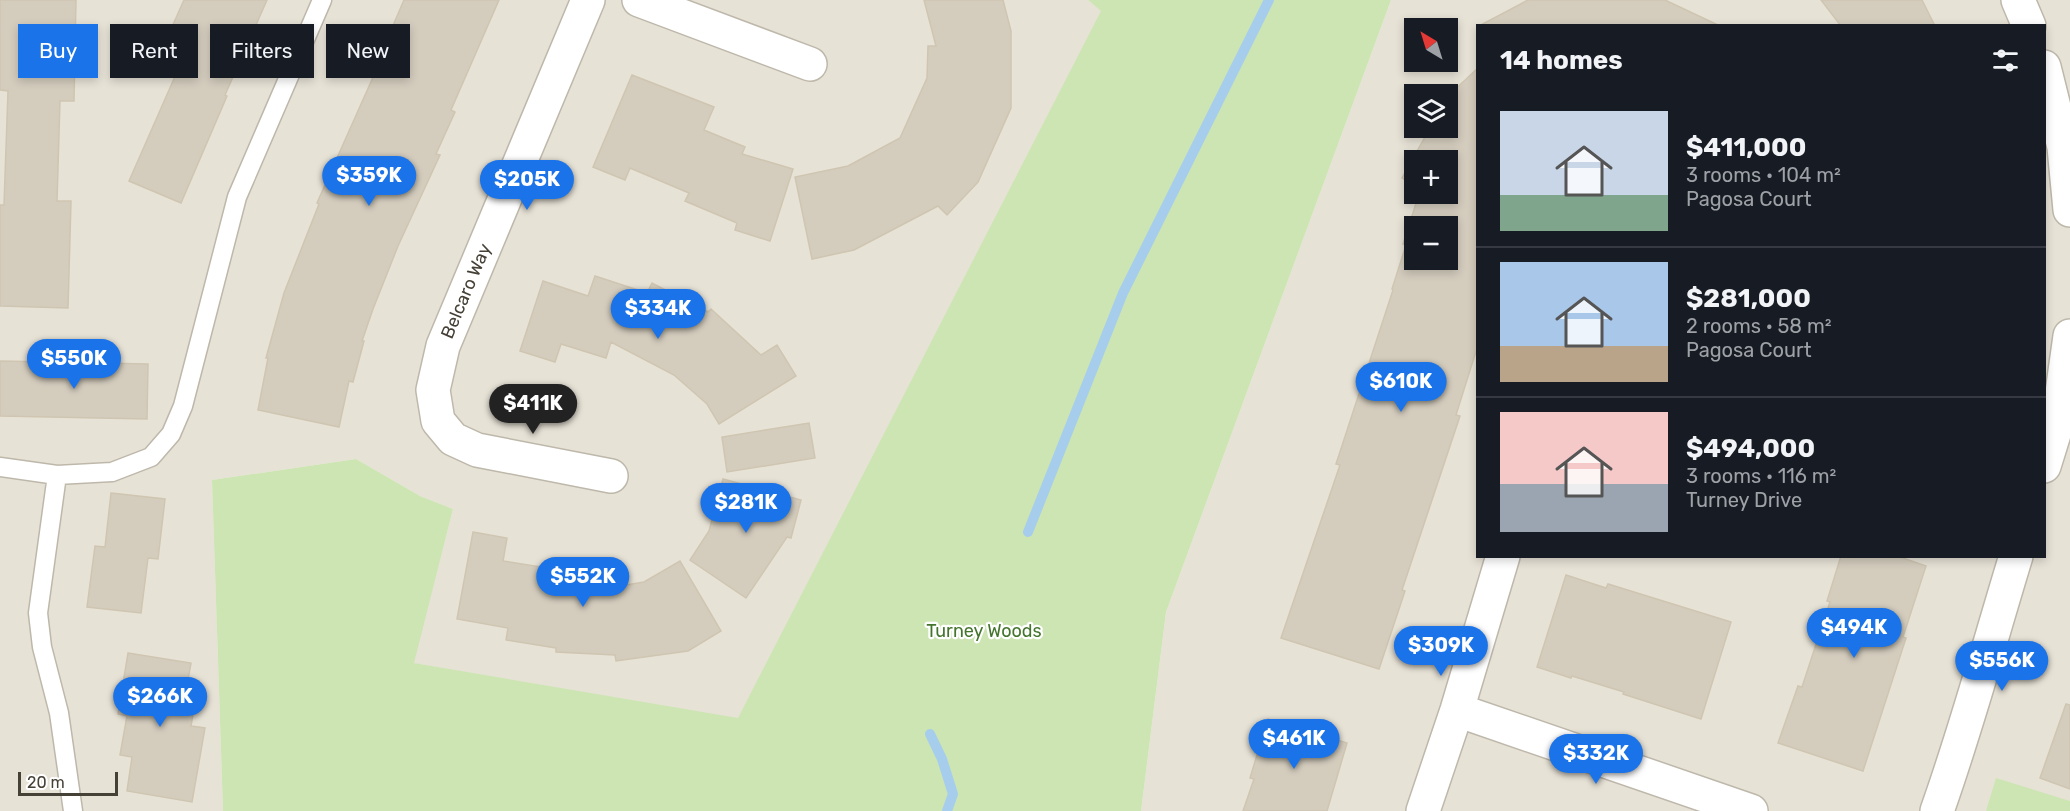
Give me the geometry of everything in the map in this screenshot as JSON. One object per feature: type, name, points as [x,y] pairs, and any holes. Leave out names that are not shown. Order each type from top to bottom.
[{"type":"street","name":"Belcaro Way","points":[[588,0],[443,346],[433,390],[438,421],[453,439],[477,450],[611,476]]},
{"type":"street","points":[[639,0],[810,64]]},
{"type":"street","points":[[2018,0],[2028,24]]},
{"type":"street","points":[[2046,75],[2064,147],[2070,210]]},
{"type":"street","points":[[2046,460],[2058,422],[2070,336]]},
{"type":"street","points":[[1424,811],[1502,558]]},
{"type":"street","points":[[1937,811],[1962,740],[2015,558]]},
{"type":"street","points":[[1457,710],[1751,811]]},
{"type":"lane","points":[[0,466],[57,476],[112,472],[151,457],[171,434],[183,406],[237,197],[322,0]]},
{"type":"lane","points":[[57,476],[38,614],[42,647],[59,713],[73,811]]},
{"type":"shaded area","points":[[0,0],[1088,0],[1102,11],[738,719],[413,663],[453,509],[420,496],[356,459],[212,480],[223,811],[0,811]]},
{"type":"shaded area","points":[[1391,0],[2070,0],[2070,811],[1141,811],[1166,612]]},
{"type":"green space","name":"Turney Woods","points":[[1088,0],[1391,0],[1166,612],[1141,811],[223,811],[212,480],[356,459],[420,496],[453,509],[414,663],[738,718],[1101,11]]},
{"type":"green space","points":[[1996,778],[2070,801],[2070,811],[1986,811]]},
{"type":"building","points":[[0,0],[76,0],[76,24],[18,24],[18,78],[74,78],[74,101],[60,101],[57,201],[71,201],[68,308],[0,306],[0,205],[4,205],[8,91],[0,90]]},
{"type":"building","points":[[184,0],[267,0],[256,24],[210,24],[210,78],[233,78],[181,203],[129,181],[174,78],[198,78],[198,24],[173,24]]},
{"type":"building","points":[[404,0],[499,0],[451,110],[455,112],[436,154],[440,155],[398,246],[373,309],[362,341],[364,341],[353,382],[349,381],[339,427],[258,410],[268,358],[266,358],[284,293],[319,204],[317,203],[373,78],[410,78],[410,24],[394,24]]},
{"type":"building","points":[[924,0],[1003,0],[1011,31],[1011,108],[978,182],[947,215],[938,206],[854,250],[812,259],[795,177],[848,166],[900,138],[927,78],[928,46],[936,46]]},
{"type":"building","points":[[1528,0],[1665,0],[1716,24],[1483,24]]},
{"type":"building","points":[[1821,0],[1922,0],[1934,24],[1839,24]]},
{"type":"building","points":[[1476,70],[1476,351],[1456,415],[1460,416],[1402,590],[1405,591],[1379,669],[1281,638],[1340,465],[1336,464],[1404,251],[1404,270],[1458,270],[1458,216],[1412,216],[1416,204],[1458,204],[1458,150],[1418,150],[1424,138],[1458,138],[1458,87]]},
{"type":"building","points":[[632,75],[714,107],[704,130],[745,147],[742,154],[793,169],[770,241],[735,230],[737,223],[685,201],[689,193],[630,168],[625,180],[593,167]]},
{"type":"building","points":[[595,276],[647,293],[652,283],[708,312],[711,309],[761,355],[777,345],[796,376],[719,424],[707,404],[674,375],[611,342],[606,358],[561,344],[555,362],[520,351],[543,281],[588,296]]},
{"type":"building","points":[[0,361],[148,364],[147,419],[0,416]]},
{"type":"building","points":[[809,423],[815,458],[727,472],[722,437]]},
{"type":"building","points":[[723,479],[801,500],[791,538],[787,537],[746,598],[690,560],[709,531]]},
{"type":"building","points":[[111,493],[165,499],[158,559],[148,558],[141,613],[87,607],[95,546],[105,547]]},
{"type":"building","points":[[473,532],[507,538],[503,561],[554,569],[552,581],[597,583],[596,590],[644,582],[680,561],[721,631],[688,651],[616,661],[615,655],[556,652],[556,648],[506,640],[508,628],[457,619]]},
{"type":"building","points":[[1840,558],[1903,558],[1926,566],[1903,637],[1906,638],[1863,771],[1778,743],[1798,686],[1802,687],[1830,602],[1827,601]]},
{"type":"building","points":[[1566,575],[1606,588],[1608,584],[1731,622],[1701,719],[1623,694],[1624,692],[1537,667]]},
{"type":"building","points":[[128,653],[191,663],[185,696],[196,697],[191,726],[205,728],[192,802],[127,791],[132,757],[120,755],[127,716],[118,714]]},
{"type":"building","points":[[2066,704],[2070,705],[2070,789],[2040,778]]},
{"type":"building","points":[[1268,719],[1347,743],[1327,811],[1243,811],[1254,779],[1250,778]]},
{"type":"waterway","points":[[1028,532],[1123,293],[1269,0]]},
{"type":"waterway","points":[[930,734],[942,759],[953,794],[947,811]]}]
